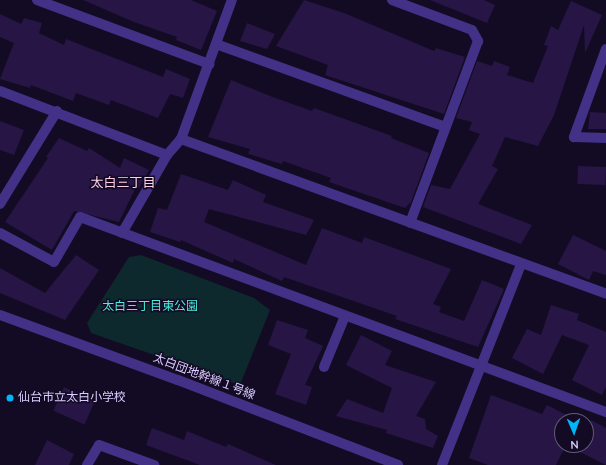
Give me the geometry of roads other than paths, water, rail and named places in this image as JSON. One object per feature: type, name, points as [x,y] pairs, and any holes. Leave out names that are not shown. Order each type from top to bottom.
[{"type":"street","points":[[37,0],[209,64]]},
{"type":"street","points":[[122,233],[167,155],[181,139],[232,0]]},
{"type":"street","points":[[392,0],[414,3],[472,30],[478,41],[410,223]]},
{"type":"street","points":[[216,44],[446,127]]},
{"type":"street","points":[[606,49],[574,137],[606,138]]},
{"type":"street","points":[[0,90],[167,155]]},
{"type":"street","points":[[0,204],[57,111]]},
{"type":"street","points":[[181,139],[606,294]]},
{"type":"street","points":[[0,234],[54,262],[80,217],[345,316],[481,364],[606,412]]},
{"type":"street","points":[[442,465],[521,264]]},
{"type":"street","name":"太白団地幹線１号線","points":[[0,315],[178,380],[398,465]]},
{"type":"street","points":[[324,367],[345,316]]},
{"type":"street","points":[[86,465],[99,445],[154,465]]},
{"type":"place","name":"仙台市立太白小学校","points":[[10,398]]},
{"type":"district","name":"太白三丁目","points":[[123,183]]},
{"type":"park label","name":"太白三丁目東公園","points":[[150,307]]}]
